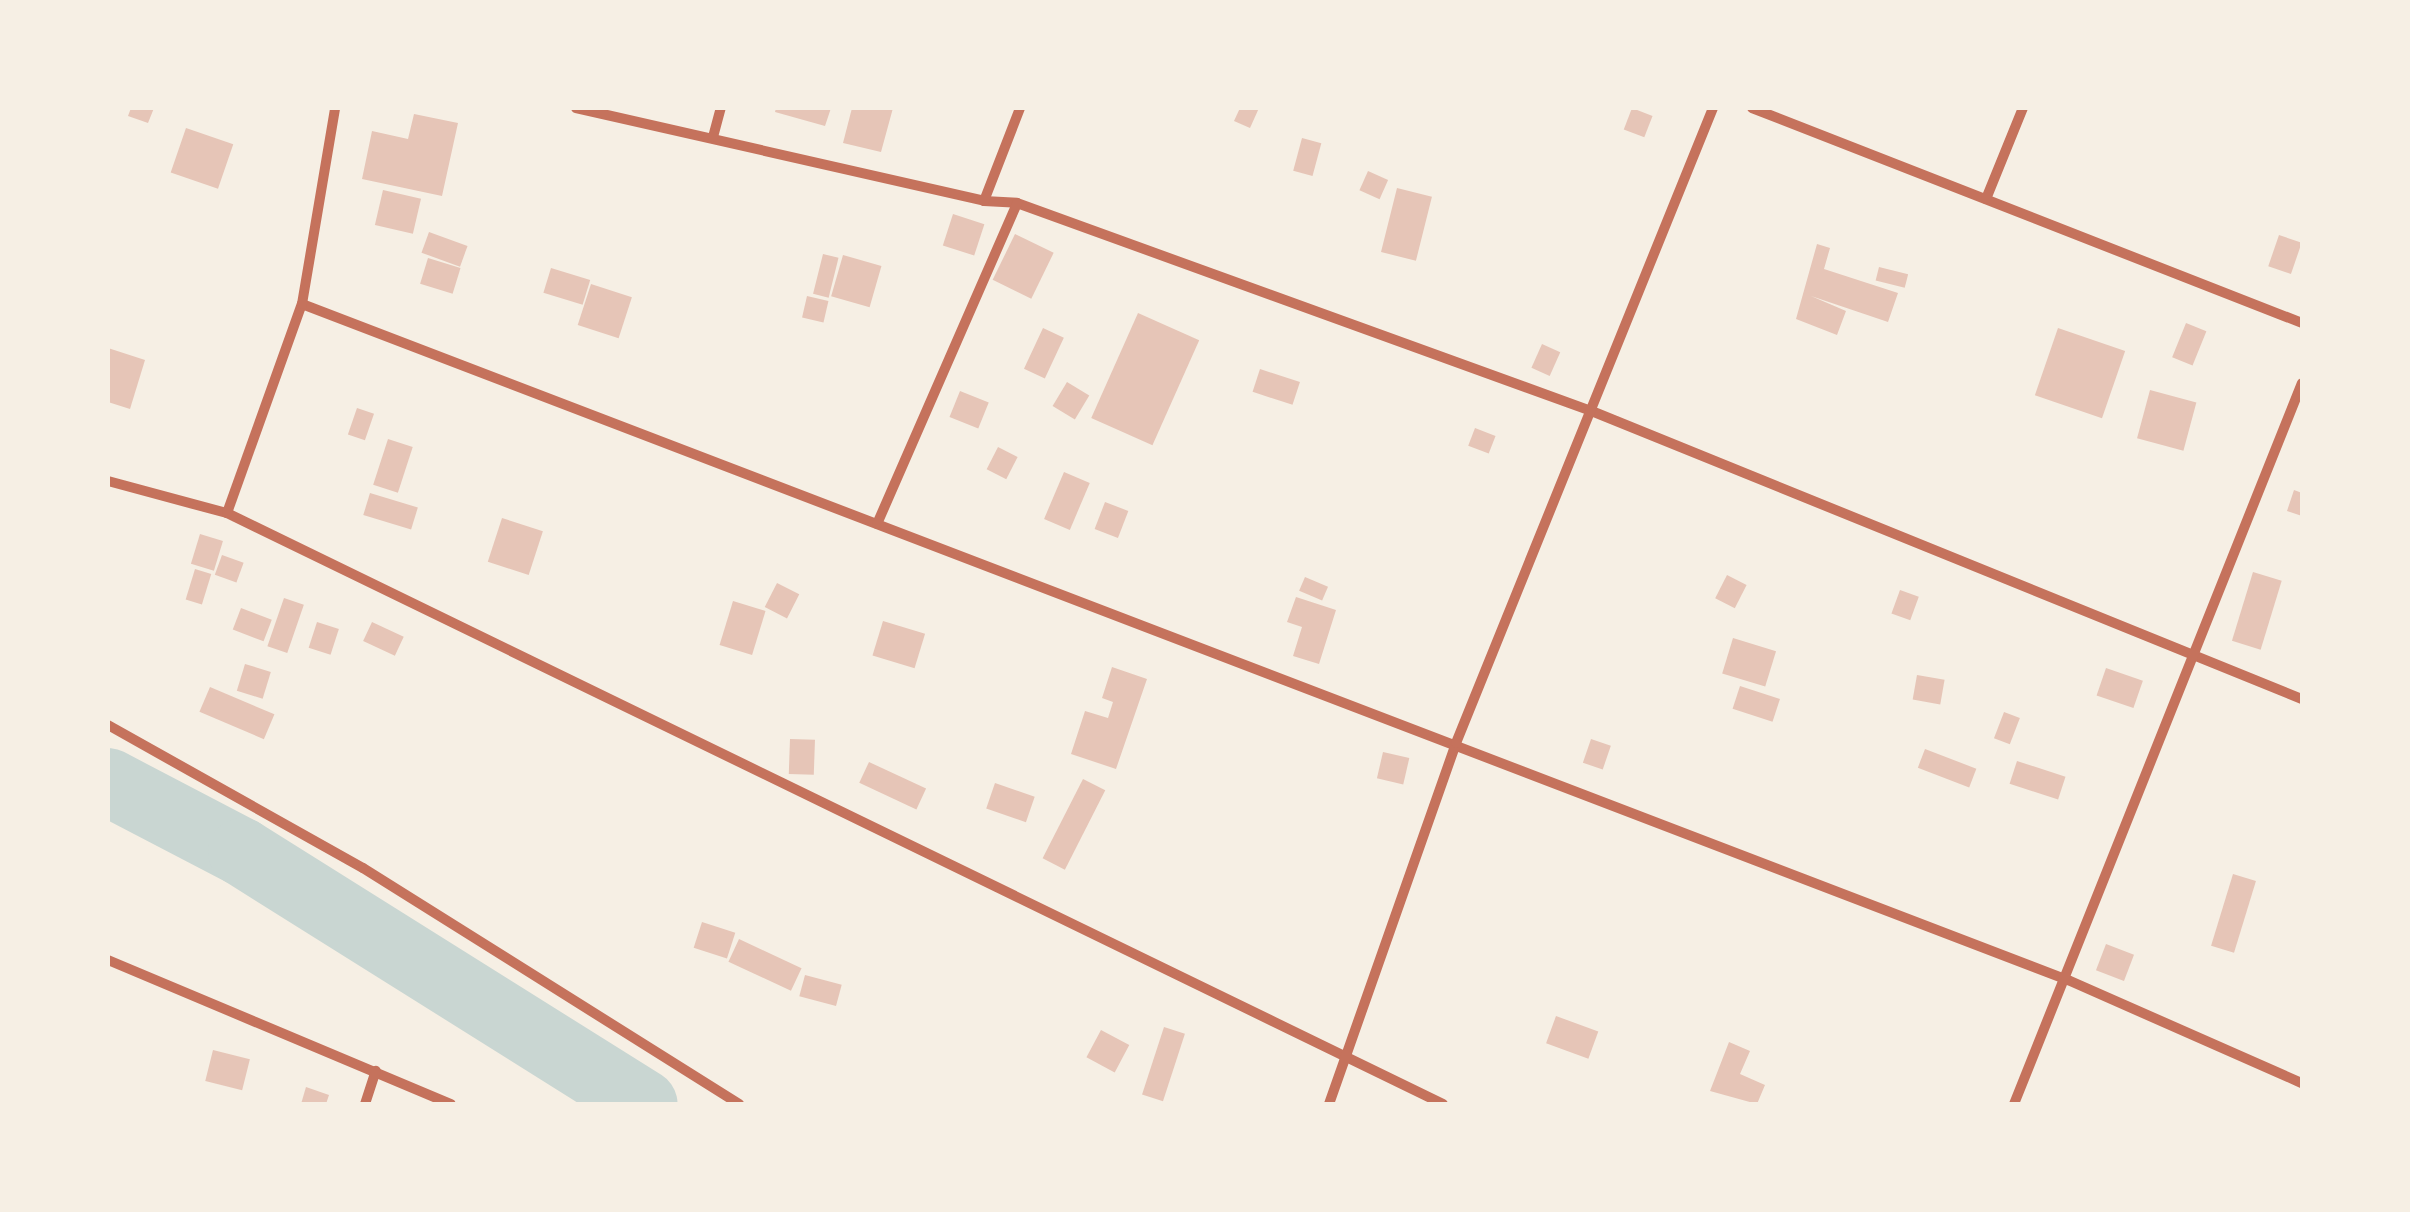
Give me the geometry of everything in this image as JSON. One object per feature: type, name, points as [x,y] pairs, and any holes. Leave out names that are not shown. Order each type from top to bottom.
[{"type":"street","points":[[227,513],[302,304],[334,108]]},
{"type":"street","points":[[576,108],[984,201],[1018,203],[1594,412],[2302,699]]},
{"type":"street","points":[[712,137],[721,108]]},
{"type":"street","points":[[984,201],[1020,108]]},
{"type":"street","points":[[1328,1104],[1456,743],[1594,412],[1714,108]]},
{"type":"street","points":[[1752,108],[2302,322]]},
{"type":"street","points":[[1986,199],[2022,108]]},
{"type":"street","points":[[877,524],[1018,203]]},
{"type":"street","points":[[302,304],[2068,980],[2302,1082]]},
{"type":"street","points":[[2014,1104],[2068,980],[2302,384]]},
{"type":"street","points":[[108,481],[227,513],[1346,1062],[1442,1104]]},
{"type":"street","points":[[108,725],[362,868],[740,1104]]},
{"type":"street","points":[[108,960],[451,1104]]},
{"type":"street","points":[[366,1104],[376,1071]]},
{"type":"building","points":[[131,108],[154,108],[148,123],[128,116]]},
{"type":"building","points":[[776,108],[831,108],[825,126],[775,112]]},
{"type":"building","points":[[852,108],[893,108],[881,152],[843,143]]},
{"type":"building","points":[[1240,108],[1259,108],[1250,128],[1234,121]]},
{"type":"building","points":[[1632,108],[1653,116],[1644,137],[1624,129]]},
{"type":"building","points":[[414,114],[458,123],[442,196],[362,179],[372,131],[408,139]]},
{"type":"building","points":[[186,128],[233,144],[218,189],[171,172]]},
{"type":"building","points":[[1302,138],[1321,143],[1313,176],[1293,171]]},
{"type":"building","points":[[1368,171],[1388,180],[1380,199],[1359,190]]},
{"type":"building","points":[[1397,188],[1432,197],[1416,261],[1381,252]]},
{"type":"building","points":[[383,190],[421,199],[413,234],[375,225]]},
{"type":"building","points":[[953,214],[984,224],[974,256],[943,245]]},
{"type":"building","points":[[429,232],[468,246],[460,267],[421,253]]},
{"type":"building","points":[[1015,234],[1054,253],[1031,299],[993,280]]},
{"type":"building","points":[[2279,235],[2302,243],[2291,274],[2268,266]]},
{"type":"building","points":[[1817,244],[1830,248],[1824,269],[1898,293],[1888,322],[1811,296],[1846,311],[1837,335],[1796,319]]},
{"type":"building","points":[[823,254],[839,258],[829,298],[813,294]]},
{"type":"building","points":[[843,255],[881,266],[870,307],[831,296]]},
{"type":"building","points":[[428,258],[461,268],[453,294],[420,284]]},
{"type":"building","points":[[1879,267],[1908,274],[1905,288],[1876,281]]},
{"type":"building","points":[[551,268],[590,280],[583,305],[543,293]]},
{"type":"building","points":[[591,284],[632,297],[619,338],[578,325]]},
{"type":"building","points":[[807,296],[828,301],[823,322],[802,317]]},
{"type":"building","points":[[1138,313],[1199,340],[1152,445],[1091,418]]},
{"type":"building","points":[[2186,323],[2206,331],[2193,366],[2172,357]]},
{"type":"building","points":[[1043,328],[1064,338],[1045,379],[1024,369]]},
{"type":"building","points":[[2058,328],[2125,351],[2102,418],[2035,395]]},
{"type":"building","points":[[1542,344],[1560,352],[1550,376],[1531,368]]},
{"type":"building","points":[[108,348],[145,360],[130,409],[108,402]]},
{"type":"building","points":[[1260,369],[1300,382],[1293,405],[1253,392]]},
{"type":"building","points":[[1067,382],[1089,395],[1075,419],[1053,406]]},
{"type":"building","points":[[2150,390],[2196,402],[2183,451],[2137,438]]},
{"type":"building","points":[[960,391],[989,403],[978,429],[950,417]]},
{"type":"building","points":[[357,408],[374,414],[365,440],[348,434]]},
{"type":"building","points":[[1475,428],[1496,436],[1489,454],[1468,446]]},
{"type":"building","points":[[388,439],[413,447],[398,493],[373,485]]},
{"type":"building","points":[[998,447],[1018,457],[1006,479],[987,469]]},
{"type":"building","points":[[1064,472],[1090,483],[1070,530],[1044,519]]},
{"type":"building","points":[[2294,490],[2302,493],[2302,516],[2287,511]]},
{"type":"building","points":[[370,493],[418,508],[411,530],[363,515]]},
{"type":"building","points":[[1105,502],[1128,511],[1118,538],[1095,529]]},
{"type":"building","points":[[502,518],[543,531],[529,575],[488,562]]},
{"type":"building","points":[[200,534],[223,541],[214,571],[191,564]]},
{"type":"building","points":[[222,555],[244,563],[236,583],[215,575]]},
{"type":"building","points":[[195,569],[211,574],[202,605],[186,600]]},
{"type":"building","points":[[2253,572],[2282,581],[2261,650],[2232,641]]},
{"type":"building","points":[[1727,575],[1747,585],[1735,608],[1715,598]]},
{"type":"building","points":[[1305,577],[1328,587],[1322,601],[1299,591]]},
{"type":"building","points":[[777,583],[799,594],[787,618],[765,607]]},
{"type":"building","points":[[1900,590],[1919,597],[1910,620],[1891,613]]},
{"type":"building","points":[[1296,597],[1336,610],[1319,664],[1293,656],[1302,627],[1287,622]]},
{"type":"building","points":[[284,598],[304,605],[287,653],[267,646]]},
{"type":"building","points":[[733,601],[766,611],[752,655],[720,645]]},
{"type":"building","points":[[241,608],[272,620],[264,641],[233,629]]},
{"type":"building","points":[[883,621],[925,634],[915,668],[872,655]]},
{"type":"building","points":[[317,622],[339,629],[331,655],[309,648]]},
{"type":"building","points":[[372,622],[404,637],[395,656],[363,641]]},
{"type":"building","points":[[1733,638],[1776,651],[1765,687],[1722,673]]},
{"type":"building","points":[[245,664],[271,672],[263,699],[237,691]]},
{"type":"building","points":[[1112,667],[1147,679],[1116,769],[1071,754],[1085,711],[1108,718],[1113,702],[1102,698]]},
{"type":"building","points":[[2106,668],[2143,681],[2133,708],[2097,695]]},
{"type":"building","points":[[1917,675],[1945,680],[1940,704],[1913,700]]},
{"type":"building","points":[[1740,686],[1780,699],[1773,722],[1733,709]]},
{"type":"building","points":[[210,687],[274,714],[264,739],[199,712]]},
{"type":"building","points":[[2004,712],[2020,718],[2010,744],[1994,738]]},
{"type":"building","points":[[790,739],[815,740],[814,775],[789,774]]},
{"type":"building","points":[[1591,739],[1611,746],[1603,769],[1583,763]]},
{"type":"building","points":[[1925,749],[1976,769],[1969,787],[1918,768]]},
{"type":"building","points":[[1383,752],[1409,758],[1403,784],[1377,778]]},
{"type":"building","points":[[2017,761],[2066,777],[2058,800],[2010,784]]},
{"type":"building","points":[[869,762],[926,789],[916,809],[859,783]]},
{"type":"building","points":[[1083,779],[1105,790],[1065,870],[1043,858]]},
{"type":"building","points":[[995,783],[1035,797],[1026,822],[986,809]]},
{"type":"building","points":[[2233,874],[2256,881],[2234,953],[2211,946]]},
{"type":"building","points":[[702,922],[735,933],[727,958],[694,948]]},
{"type":"building","points":[[739,939],[802,968],[791,991],[728,962]]},
{"type":"building","points":[[2106,944],[2134,955],[2124,981],[2096,970]]},
{"type":"building","points":[[805,975],[842,985],[836,1006],[799,996]]},
{"type":"building","points":[[1556,1016],[1598,1031],[1588,1059],[1546,1043]]},
{"type":"building","points":[[1164,1027],[1185,1034],[1163,1101],[1142,1095]]},
{"type":"building","points":[[1101,1030],[1129,1045],[1115,1072],[1086,1057]]},
{"type":"building","points":[[1729,1042],[1750,1051],[1740,1074],[1765,1085],[1757,1104],[1710,1091]]},
{"type":"building","points":[[213,1050],[250,1059],[242,1090],[205,1081]]},
{"type":"building","points":[[306,1087],[329,1095],[326,1104],[301,1104]]},
{"type":"waterway","points":[[108,782],[242,852],[643,1104]]}]
